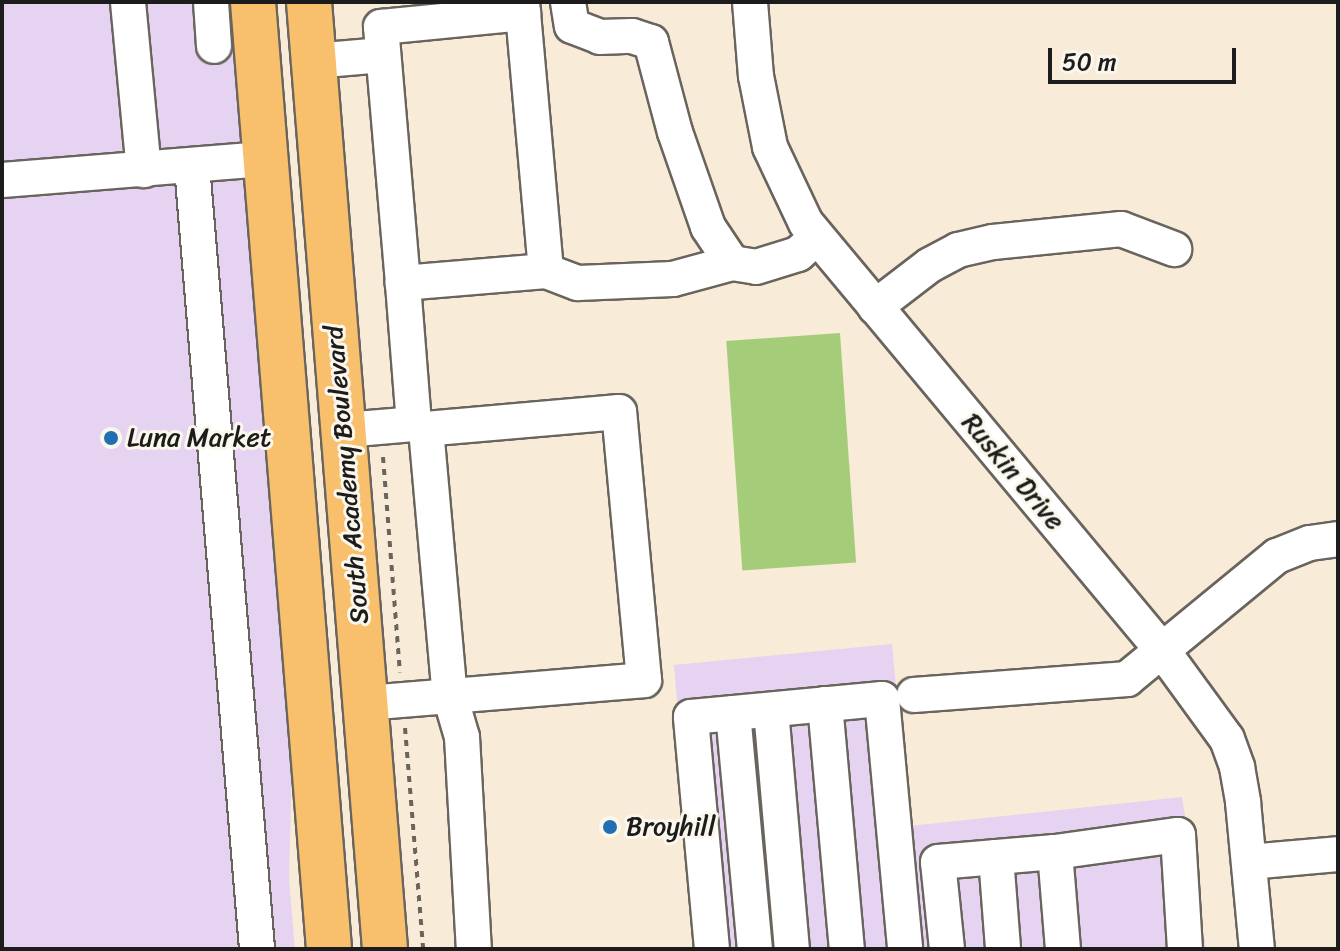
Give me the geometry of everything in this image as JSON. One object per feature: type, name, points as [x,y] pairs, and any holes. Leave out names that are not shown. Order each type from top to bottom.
[{"type":"highway","points":[[253,2],[329,949]]},
{"type":"highway","name":"South Academy Boulevard","points":[[309,2],[313,61],[362,429],[384,702],[385,949]]},
{"type":"street","points":[[128,2],[144,170]]},
{"type":"street","points":[[211,2],[214,46]]},
{"type":"street","name":"Ruskin Drive","points":[[750,2],[756,76],[770,147],[784,182],[817,237],[1162,650],[1227,739],[1237,767],[1257,949]]},
{"type":"street","points":[[474,949],[462,737],[450,696],[403,283],[381,27],[522,8],[546,271]]},
{"type":"street","points":[[526,48],[554,44],[570,14],[600,37],[632,36],[651,42],[662,72],[675,132],[708,227],[732,263]]},
{"type":"street","points":[[313,61],[383,55]]},
{"type":"street","points":[[2,180],[265,159]]},
{"type":"street","points":[[192,166],[257,949]]},
{"type":"street","points":[[875,307],[930,265],[958,250],[993,242],[1121,229],[1174,249]]},
{"type":"street","points":[[403,283],[546,271],[578,283],[673,279],[732,263],[756,267],[798,254],[817,237]]},
{"type":"street","points":[[362,429],[619,412],[644,680],[384,702]]},
{"type":"street","points":[[914,695],[1127,679],[1277,556],[1310,543],[1338,539]]},
{"type":"street","points":[[712,949],[691,717],[882,699],[905,949]]},
{"type":"street","points":[[825,704],[847,949]]},
{"type":"street","points":[[771,710],[792,949]]},
{"type":"street","points":[[733,713],[755,949]]},
{"type":"street","points":[[897,863],[1055,852],[1178,835],[1185,949]]},
{"type":"street","points":[[1055,852],[1063,949]]},
{"type":"street","points":[[1249,862],[1338,854]]},
{"type":"street","points":[[996,857],[1003,949]]},
{"type":"street","points":[[938,862],[947,949]]},
{"type":"path","points":[[362,429],[384,702],[423,949]]},
{"type":"shaded area","points":[[2,2],[231,2],[292,760],[289,879],[295,949],[2,949]]},
{"type":"shaded area","points":[[892,644],[909,826],[1182,797],[1206,949],[698,949],[674,665]]},
{"type":"green space","points":[[840,333],[856,562],[742,570],[726,341]]},
{"type":"place","name":"Luna Market","points":[[111,438]]},
{"type":"place","name":"Broyhill","points":[[610,827]]}]
